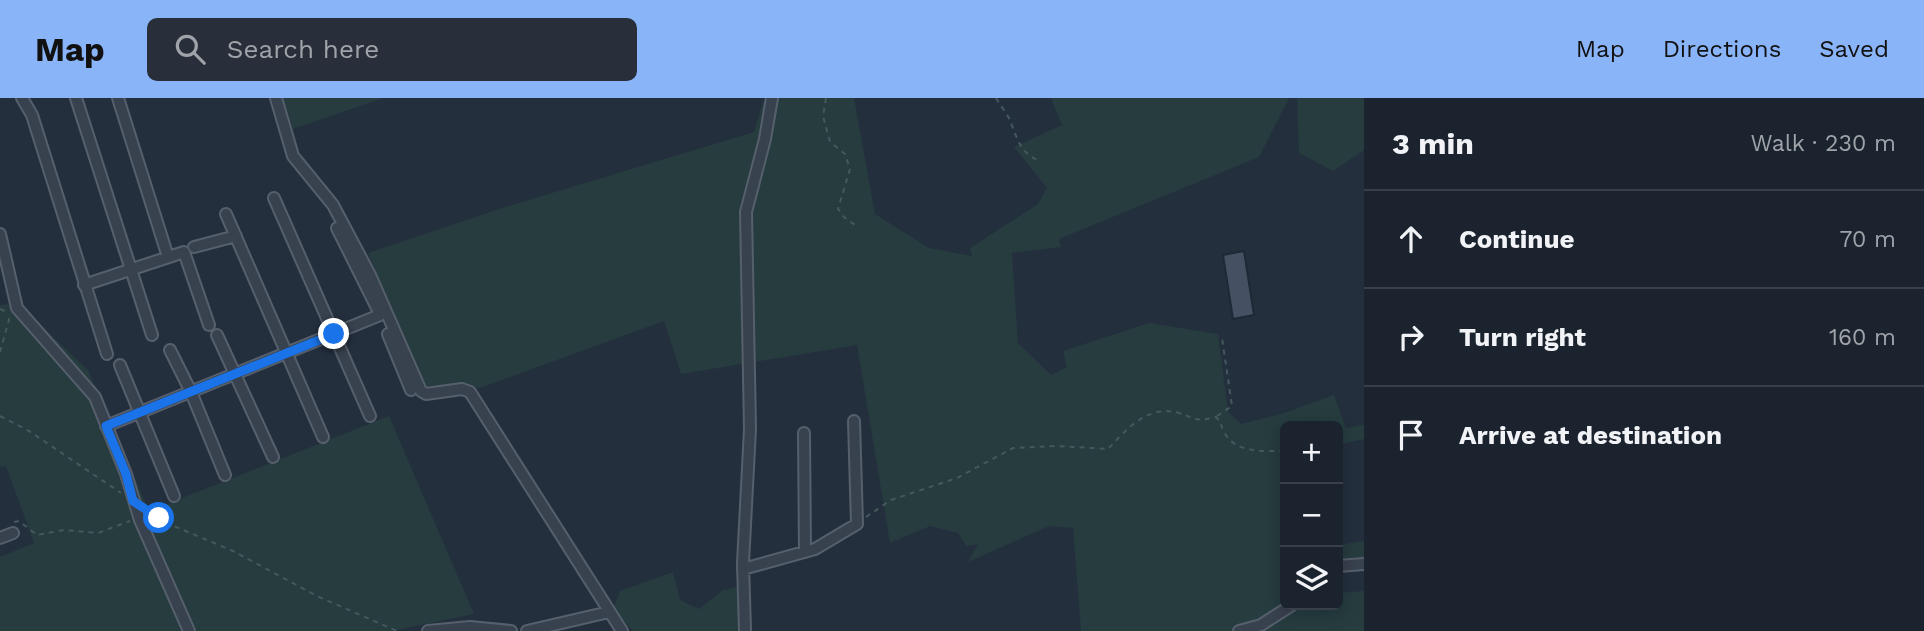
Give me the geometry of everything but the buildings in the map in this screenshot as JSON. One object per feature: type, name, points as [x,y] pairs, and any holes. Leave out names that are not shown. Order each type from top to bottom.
[{"type":"street","points":[[22,98],[32,115],[107,354]]},
{"type":"street","points":[[76,98],[152,335]]},
{"type":"street","points":[[118,98],[168,257]]},
{"type":"street","points":[[276,98],[293,156],[333,205],[370,275],[421,391],[426,394],[450,390],[470,392],[622,631]]},
{"type":"street","points":[[745,631],[743,569],[750,429],[746,212],[765,139],[772,98]]},
{"type":"street","points":[[274,198],[370,416]]},
{"type":"street","points":[[226,214],[323,437]]},
{"type":"street","points":[[337,228],[380,315],[411,390]]},
{"type":"street","points":[[0,234],[17,307],[94,397],[126,474],[140,520],[189,631]]},
{"type":"street","points":[[194,247],[236,236]]},
{"type":"street","points":[[84,285],[184,252],[209,325]]},
{"type":"street","points":[[106,426],[380,315]]},
{"type":"street","points":[[217,335],[273,457]]},
{"type":"street","points":[[170,350],[191,391],[226,475]]},
{"type":"street","points":[[120,365],[174,495]]},
{"type":"street","points":[[743,569],[816,549],[856,524],[854,421]]},
{"type":"street","points":[[804,433],[805,552]]},
{"type":"street","points":[[0,538],[11,528]]},
{"type":"street","points":[[1343,566],[1364,564]]},
{"type":"street","points":[[1239,631],[1261,625],[1284,610]]},
{"type":"street","points":[[527,631],[608,612]]},
{"type":"street","points":[[428,631],[470,627],[511,631]]},
{"type":"path","points":[[826,98],[823,116],[831,142],[845,154],[850,169],[838,209],[855,225]]},
{"type":"path","points":[[996,98],[1009,119],[1017,140],[1031,158],[1038,160]]},
{"type":"path","points":[[0,309],[11,313],[9,329],[0,352]]},
{"type":"path","points":[[856,524],[891,500],[957,478],[1013,448],[1057,446],[1108,449],[1131,425],[1150,412],[1177,412],[1199,421],[1216,417],[1232,405],[1222,338]]},
{"type":"path","points":[[0,416],[29,431],[169,524],[233,551],[317,596],[397,631]]},
{"type":"path","points":[[1216,417],[1222,423],[1225,433],[1249,451],[1280,451]]},
{"type":"path","points":[[11,528],[19,521],[37,535],[64,530],[98,533],[125,522],[159,518]]},
{"type":"green space","points":[[283,98],[383,98],[293,129]]},
{"type":"green space","points":[[778,98],[854,98],[875,214],[929,248],[972,256],[970,248],[1038,204],[1047,188],[1014,147],[1062,125],[1051,98],[1289,98],[1259,157],[1059,239],[1061,247],[1012,253],[1018,343],[1051,375],[1067,367],[1063,351],[1149,323],[1218,334],[1228,412],[1241,424],[1284,413],[1334,395],[1346,428],[1364,425],[1364,439],[1343,444],[1343,421],[1280,421],[1280,610],[1343,610],[1343,593],[1364,591],[1364,631],[1081,631],[1073,528],[1049,526],[968,562],[978,544],[966,546],[958,533],[930,526],[890,543],[857,345],[681,374],[664,321],[480,388],[460,382],[428,390],[368,253],[502,208],[754,132],[763,101],[776,105]]},
{"type":"green space","points":[[1297,98],[1364,98],[1364,150],[1333,171],[1299,153]]},
{"type":"green space","points":[[18,304],[88,370],[149,511],[389,416],[474,614],[392,631],[0,631],[0,557],[34,543],[6,466],[0,467],[0,305]]},
{"type":"green space","points":[[1364,541],[1364,562],[1343,564],[1343,544]]},
{"type":"green space","points":[[673,572],[680,600],[699,609],[723,590],[738,587],[740,631],[633,631],[613,609],[620,591]]},
{"type":"route","points":[[159,518],[133,501],[126,474],[106,426],[334,334]]}]
